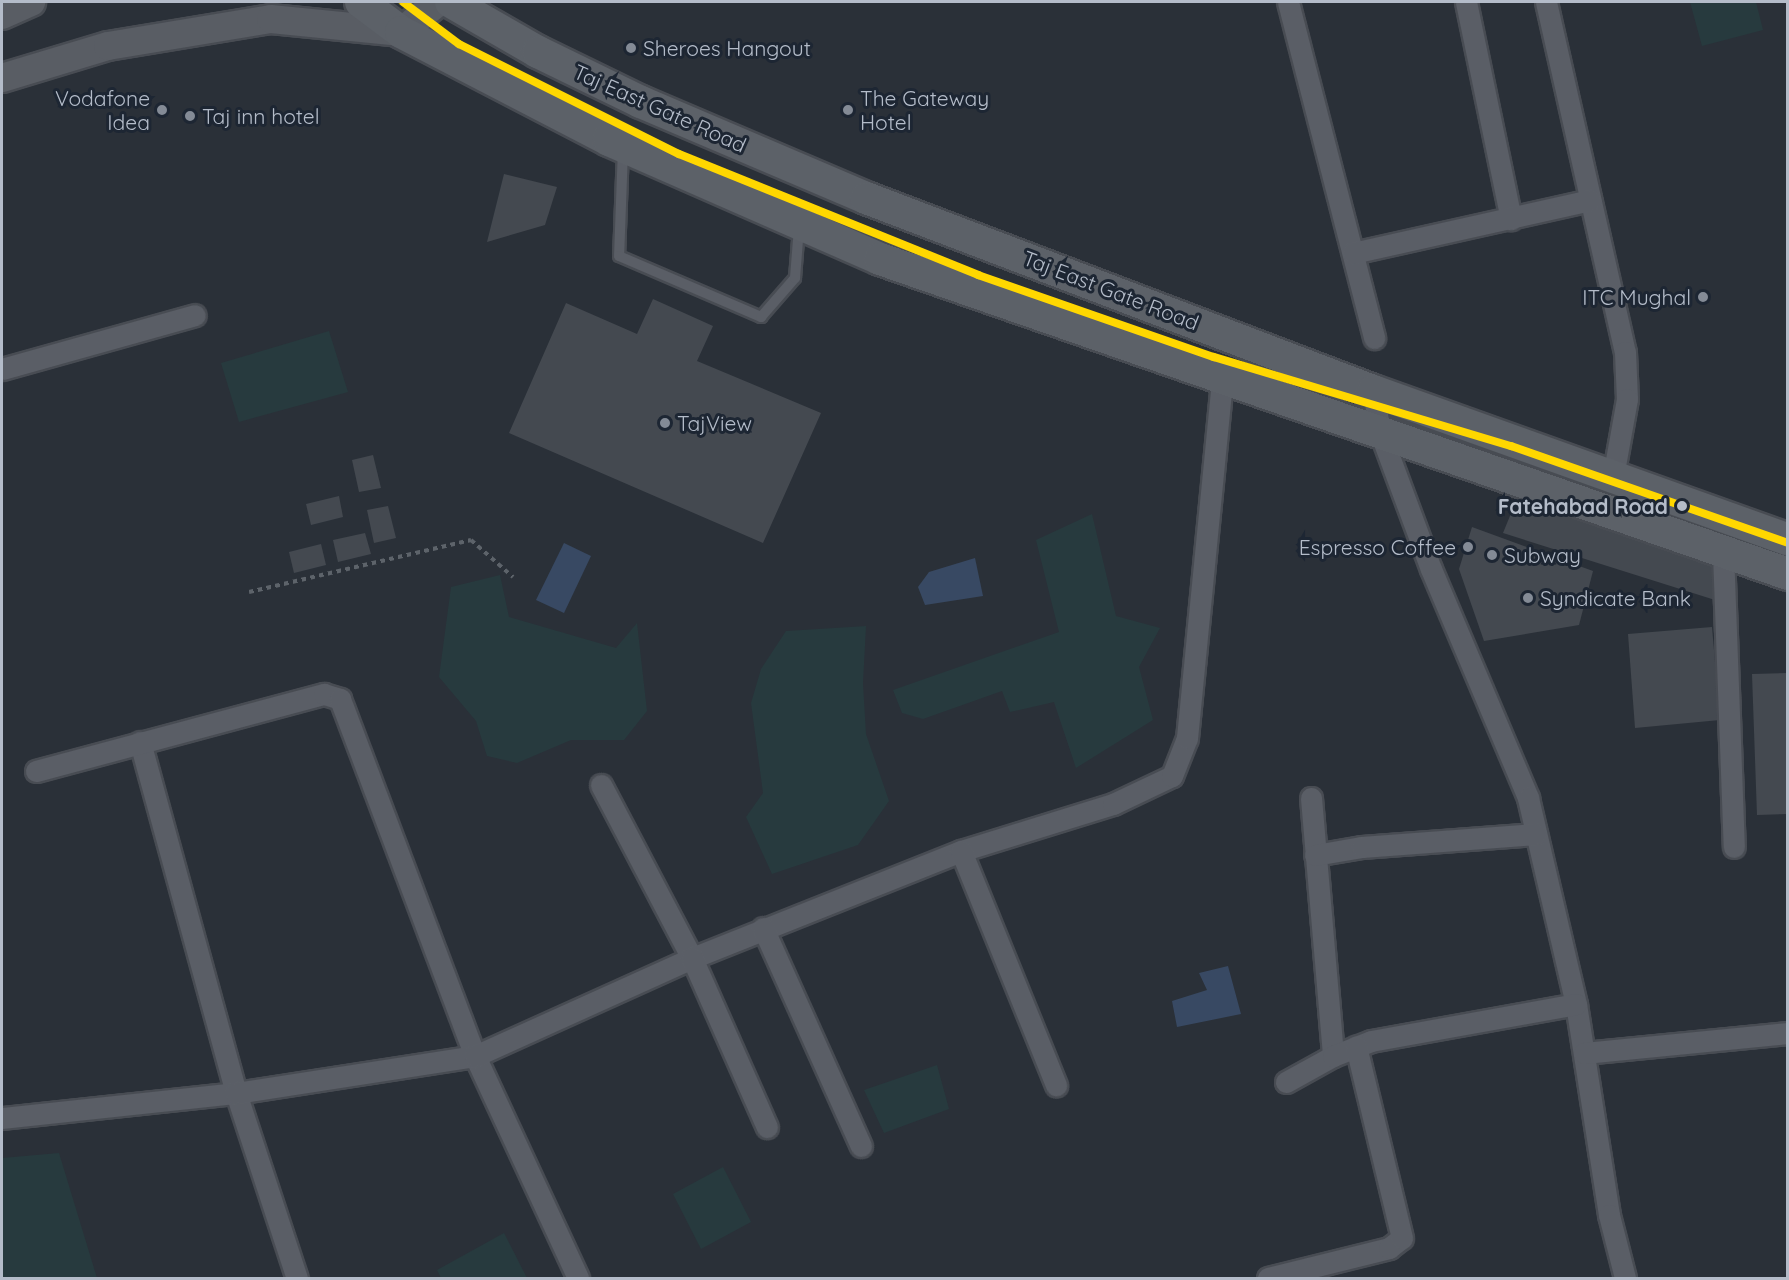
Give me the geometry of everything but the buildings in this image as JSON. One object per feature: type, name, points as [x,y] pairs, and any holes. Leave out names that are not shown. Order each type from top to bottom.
[{"type":"main road","points":[[2,15],[31,2]]},
{"type":"main road","points":[[361,2],[401,32],[623,145],[880,260],[1222,381],[1380,432],[1788,574]]},
{"type":"main road","points":[[2,78],[108,46],[271,19],[401,32],[438,2]]},
{"type":"main road","name":"Taj East Gate Road","points":[[451,2],[537,52],[641,102],[866,198],[1373,391],[1788,540]]},
{"type":"street","points":[[1288,2],[1374,338]]},
{"type":"street","points":[[1466,2],[1511,219]]},
{"type":"street","points":[[1546,2],[1590,200],[1622,329],[1628,372],[1613,477]]},
{"type":"street","points":[[1353,253],[1590,200]]},
{"type":"street","points":[[2,369],[195,315]]},
{"type":"street","points":[[2,1118],[236,1093],[475,1056],[763,928],[961,851],[1113,804],[1172,776],[1187,738],[1222,381]]},
{"type":"street","points":[[1373,391],[1380,432],[1431,569],[1515,761],[1536,834],[1576,1004],[1609,1215],[1625,1278]]},
{"type":"street","points":[[1722,552],[1734,848]]},
{"type":"street","points":[[36,771],[324,694],[340,699],[475,1056],[578,1278]]},
{"type":"street","points":[[140,742],[236,1093],[297,1278]]},
{"type":"street","points":[[601,785],[692,958],[767,1127]]},
{"type":"street","points":[[1311,798],[1333,1056]]},
{"type":"street","points":[[1315,855],[1362,847],[1536,834]]},
{"type":"street","points":[[961,851],[1056,1085]]},
{"type":"street","points":[[763,928],[861,1146]]},
{"type":"street","points":[[1286,1082],[1356,1046],[1402,1034],[1576,1004]]},
{"type":"street","points":[[1584,1053],[1788,1033]]},
{"type":"street","points":[[1268,1278],[1389,1248],[1402,1238],[1356,1046]]},
{"type":"lane","points":[[623,145],[619,256],[761,317],[795,278],[799,224]]},
{"type":"path","points":[[249,592],[471,540],[513,577]]},
{"type":"green space","points":[[1690,2],[1756,2],[1763,30],[1702,46]]},
{"type":"green space","points":[[329,331],[348,392],[239,422],[221,363]]},
{"type":"green space","points":[[1092,514],[1116,616],[1160,628],[1139,667],[1153,720],[1076,768],[1054,702],[1010,712],[1002,691],[923,719],[902,713],[893,690],[1059,632],[1036,540]]},
{"type":"green space","points":[[500,575],[509,617],[616,648],[637,623],[647,711],[624,740],[571,740],[517,763],[487,756],[476,721],[439,677],[451,587]]},
{"type":"green space","points":[[866,626],[863,683],[866,734],[889,801],[858,845],[772,874],[746,817],[763,793],[751,703],[761,669],[786,631]]},
{"type":"green space","points":[[937,1065],[949,1109],[884,1133],[864,1090]]},
{"type":"green space","points":[[59,1153],[97,1278],[2,1278],[2,1158]]},
{"type":"green space","points":[[723,1167],[751,1222],[701,1249],[673,1194]]},
{"type":"green space","points":[[504,1233],[527,1278],[441,1278],[437,1270]]},
{"type":"water","points":[[564,543],[591,556],[564,613],[536,600]]},
{"type":"water","points":[[975,558],[983,596],[925,605],[918,587],[929,572]]},
{"type":"water","points":[[1228,966],[1241,1014],[1177,1027],[1172,1001],[1207,990],[1199,973]]},
{"type":"transit line","points":[[403,2],[459,44],[679,154],[978,275],[1214,357],[1511,446],[1788,543]]},
{"type":"place","name":"Sheroes Hangout","points":[[631,48]]},
{"type":"place","name":"Vodafone Idea","points":[[162,110]]},
{"type":"place","name":"The Gateway Hotel","points":[[848,110]]},
{"type":"place","name":"Taj inn hotel","points":[[190,116]]},
{"type":"place","name":"ITC Mughal","points":[[1703,297]]},
{"type":"place","name":"TajView","points":[[665,423]]},
{"type":"place","name":"Fatehabad Road","points":[[1682,506]]},
{"type":"place","name":"Espresso Coffee","points":[[1468,547]]},
{"type":"place","name":"Subway","points":[[1492,555]]},
{"type":"place","name":"Syndicate Bank","points":[[1528,598]]}]
